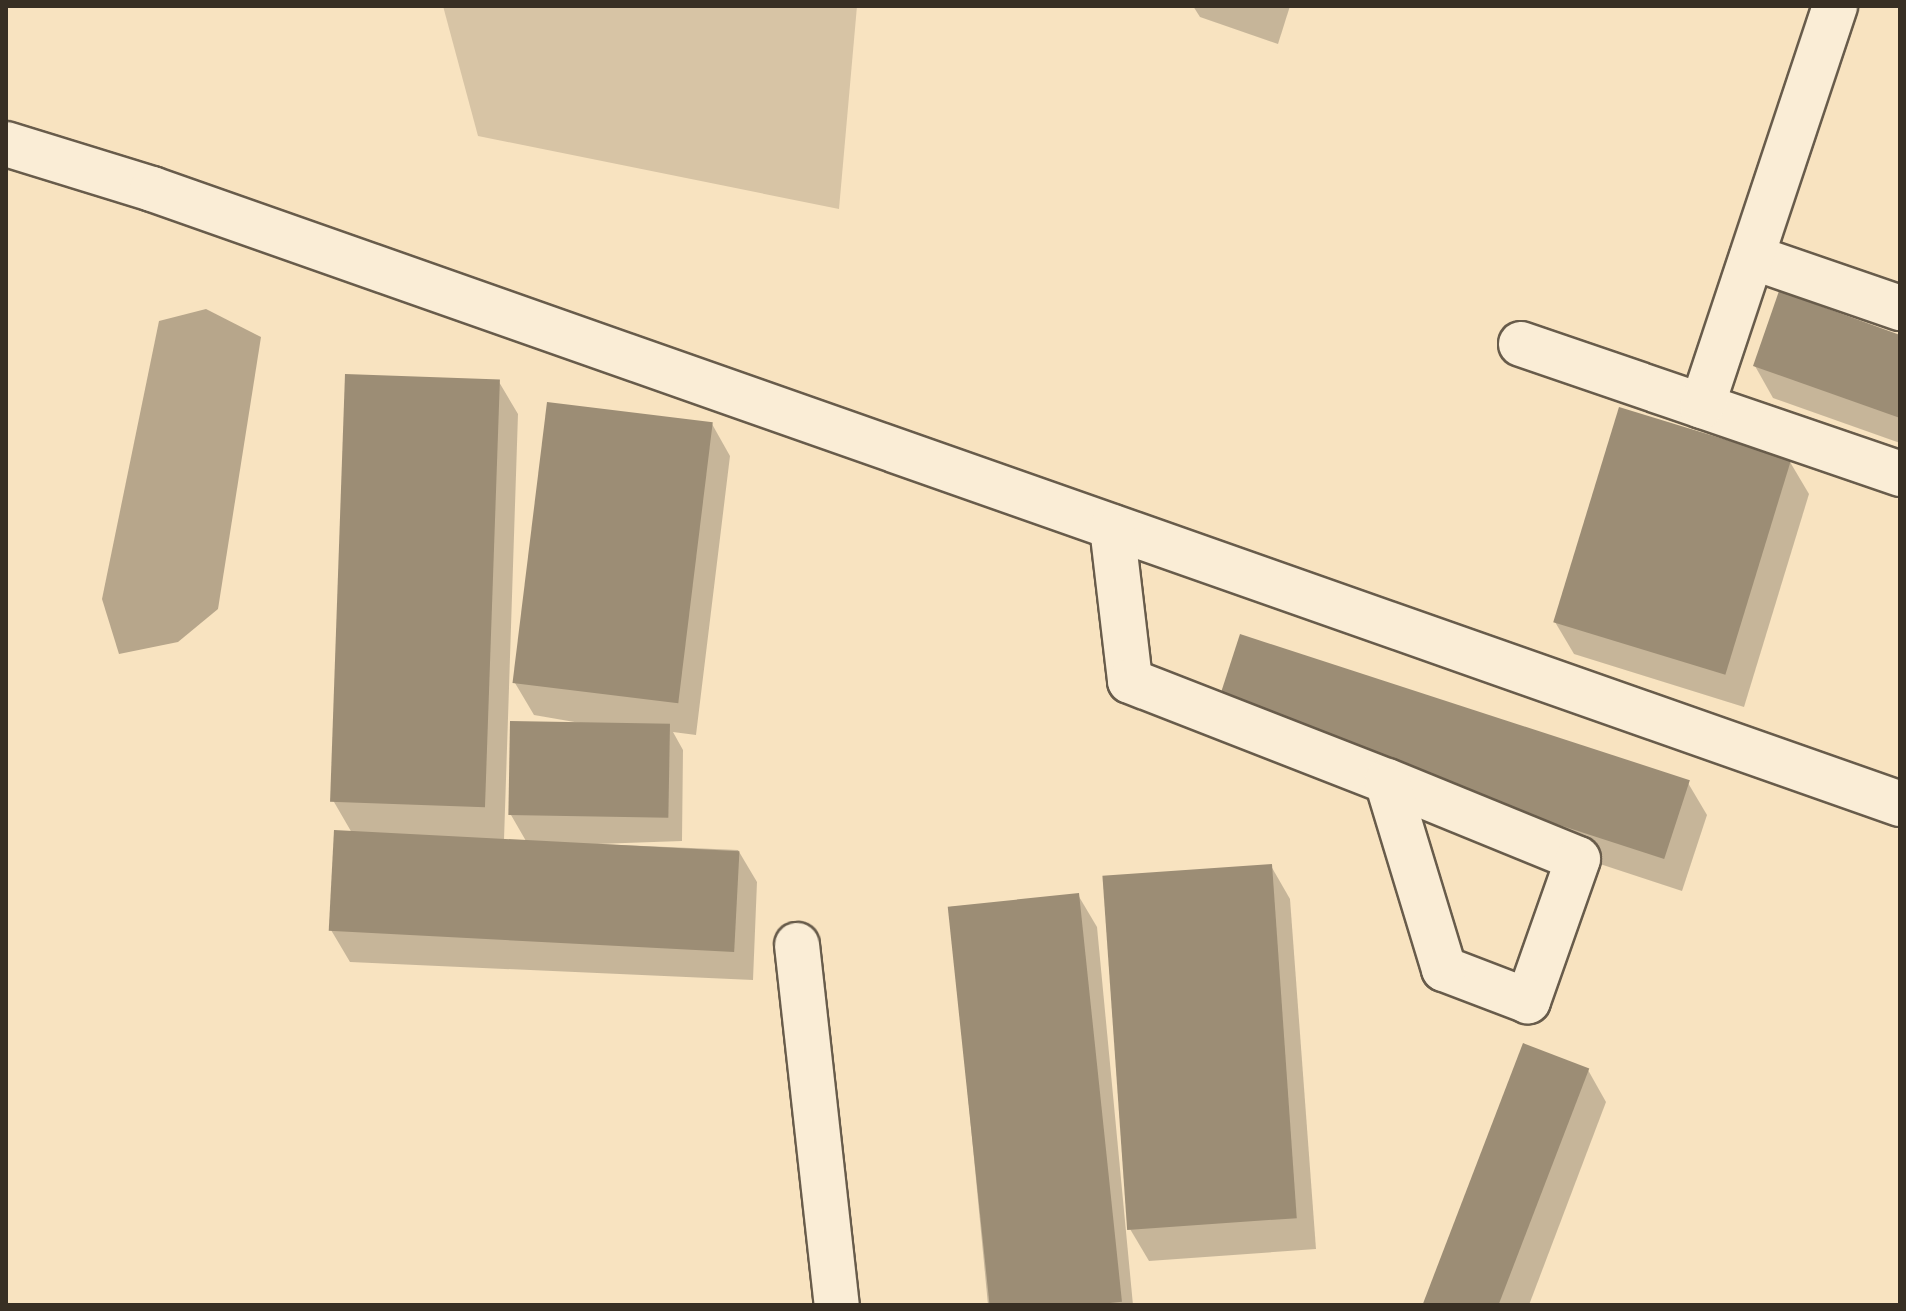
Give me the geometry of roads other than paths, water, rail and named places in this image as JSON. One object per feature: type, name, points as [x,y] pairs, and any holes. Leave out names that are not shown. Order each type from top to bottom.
[{"type":"street","points":[[1702,406],[1835,6]]},
{"type":"street","points":[[6,144],[152,189],[1900,804]]},
{"type":"street","points":[[1752,257],[1900,308]]},
{"type":"street","points":[[1521,344],[1900,474]]},
{"type":"street","points":[[1112,527],[1130,681],[1387,781],[1578,859],[1528,1001],[1444,969],[1387,781]]},
{"type":"street","points":[[797,945],[837,1305]]}]
